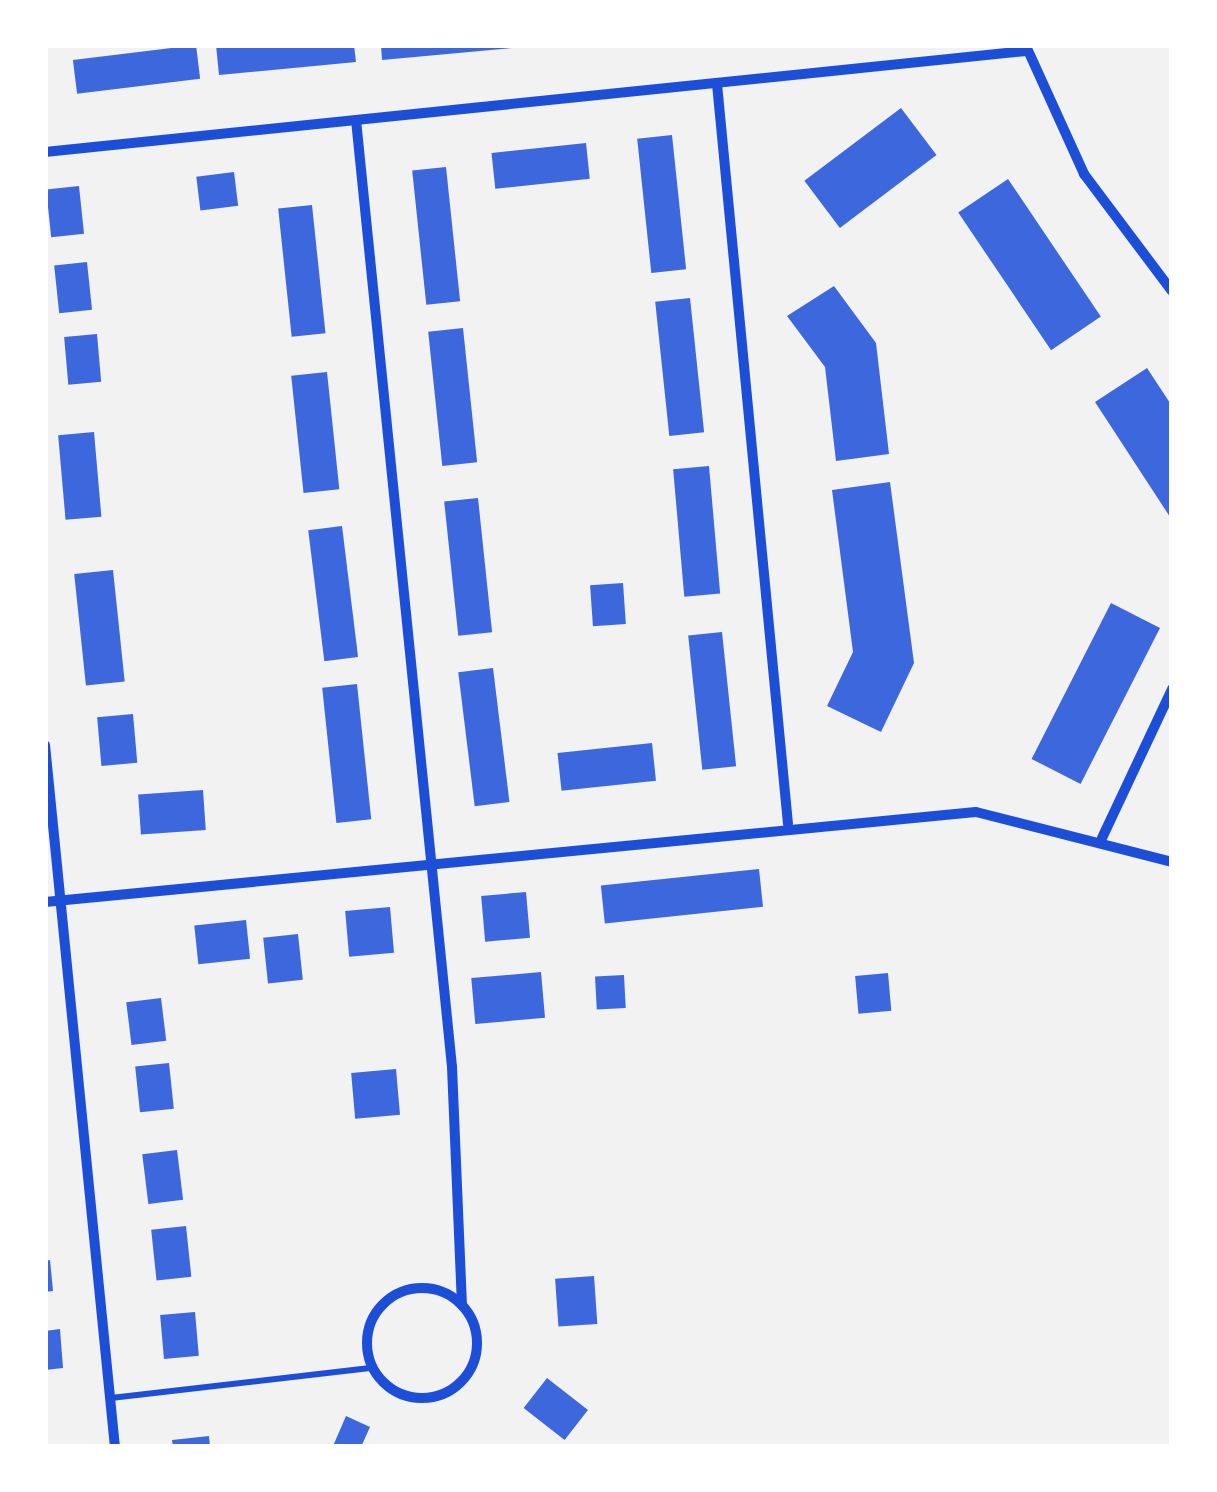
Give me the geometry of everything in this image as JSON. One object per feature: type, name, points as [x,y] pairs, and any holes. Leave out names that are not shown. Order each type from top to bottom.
[{"type":"street","points":[[45,152],[717,84],[1026,48],[1084,174],[1172,291]]},
{"type":"street","points":[[717,84],[788,824]]},
{"type":"street","points":[[356,120],[426,863],[452,1067],[462,1305],[477,1348],[454,1388],[408,1397],[372,1368],[370,1322],[389,1297],[435,1289],[462,1305]]},
{"type":"street","points":[[1102,838],[1172,690]]},
{"type":"street","points":[[45,745],[115,1447]]},
{"type":"street","points":[[45,902],[788,824],[976,812],[1102,838],[1172,862]]},
{"type":"lane","points":[[112,1398],[372,1368]]},
{"type":"building","points":[[196,45],[200,79],[77,94],[73,60]]},
{"type":"building","points":[[216,45],[354,45],[356,62],[219,75]]},
{"type":"building","points":[[381,45],[512,45],[512,48],[382,60]]},
{"type":"building","points":[[901,108],[937,155],[840,228],[804,181]]},
{"type":"building","points":[[672,135],[686,269],[651,273],[637,139]]},
{"type":"building","points":[[586,143],[590,179],[495,189],[492,153]]},
{"type":"building","points":[[446,167],[460,301],[426,305],[412,171]]},
{"type":"building","points":[[234,172],[238,206],[200,210],[196,177]]},
{"type":"building","points":[[1008,179],[1101,317],[1051,350],[958,213]]},
{"type":"building","points":[[79,186],[84,234],[51,237],[46,189]]},
{"type":"building","points":[[312,205],[325,333],[292,337],[278,209]]},
{"type":"building","points":[[87,262],[92,310],[59,313],[54,265]]},
{"type":"building","points":[[834,286],[876,343],[889,454],[836,461],[825,367],[787,316]]},
{"type":"building","points":[[690,298],[704,432],[669,436],[655,302]]},
{"type":"building","points":[[463,328],[477,462],[442,466],[428,332]]},
{"type":"building","points":[[97,334],[101,382],[68,385],[64,337]]},
{"type":"building","points":[[1147,368],[1172,406],[1172,520],[1095,402]]},
{"type":"building","points":[[327,372],[339,489],[304,493],[291,376]]},
{"type":"building","points":[[94,432],[101,517],[66,520],[58,435]]},
{"type":"building","points":[[709,466],[720,594],[684,597],[673,469]]},
{"type":"building","points":[[890,482],[914,663],[881,732],[827,706],[853,652],[832,490]]},
{"type":"building","points":[[478,498],[492,632],[458,636],[444,502]]},
{"type":"building","points":[[342,526],[358,657],[324,661],[308,530]]},
{"type":"building","points":[[113,570],[125,681],[86,685],[74,574]]},
{"type":"building","points":[[623,583],[626,624],[593,626],[590,585]]},
{"type":"building","points":[[1111,603],[1160,628],[1081,784],[1032,759]]},
{"type":"building","points":[[722,632],[736,766],[702,770],[688,636]]},
{"type":"building","points":[[493,668],[509,802],[475,806],[458,672]]},
{"type":"building","points":[[357,684],[371,819],[336,823],[322,688]]},
{"type":"building","points":[[133,714],[137,763],[101,766],[97,717]]},
{"type":"building","points":[[652,743],[656,781],[561,791],[558,753]]},
{"type":"building","points":[[203,790],[206,830],[141,834],[138,795]]},
{"type":"building","points":[[759,869],[763,907],[605,923],[601,886]]},
{"type":"building","points":[[526,892],[530,938],[485,942],[481,896]]},
{"type":"building","points":[[390,907],[394,953],[349,957],[345,911]]},
{"type":"building","points":[[246,920],[250,959],[198,964],[194,925]]},
{"type":"building","points":[[298,934],[303,980],[268,983],[263,938]]},
{"type":"building","points":[[541,972],[545,1018],[475,1024],[471,978]]},
{"type":"building","points":[[888,973],[891,1011],[858,1014],[855,976]]},
{"type":"building","points":[[624,975],[626,1008],[597,1009],[595,977]]},
{"type":"building","points":[[161,998],[166,1041],[132,1045],[126,1002]]},
{"type":"building","points":[[169,1063],[174,1109],[140,1112],[135,1067]]},
{"type":"building","points":[[396,1069],[400,1115],[355,1119],[351,1073]]},
{"type":"building","points":[[177,1150],[183,1200],[148,1204],[142,1154]]},
{"type":"building","points":[[186,1226],[191,1277],[157,1280],[151,1230]]},
{"type":"building","points":[[50,1260],[53,1291],[45,1292],[45,1261]]},
{"type":"building","points":[[594,1276],[597,1324],[558,1327],[555,1279]]},
{"type":"building","points":[[195,1312],[199,1356],[164,1359],[160,1315]]},
{"type":"building","points":[[60,1329],[63,1368],[45,1370],[45,1331]]},
{"type":"building","points":[[547,1378],[588,1410],[565,1440],[524,1408]]},
{"type":"building","points":[[346,1416],[370,1427],[361,1447],[333,1446]]},
{"type":"building","points":[[209,1436],[210,1447],[173,1447],[172,1440]]}]
